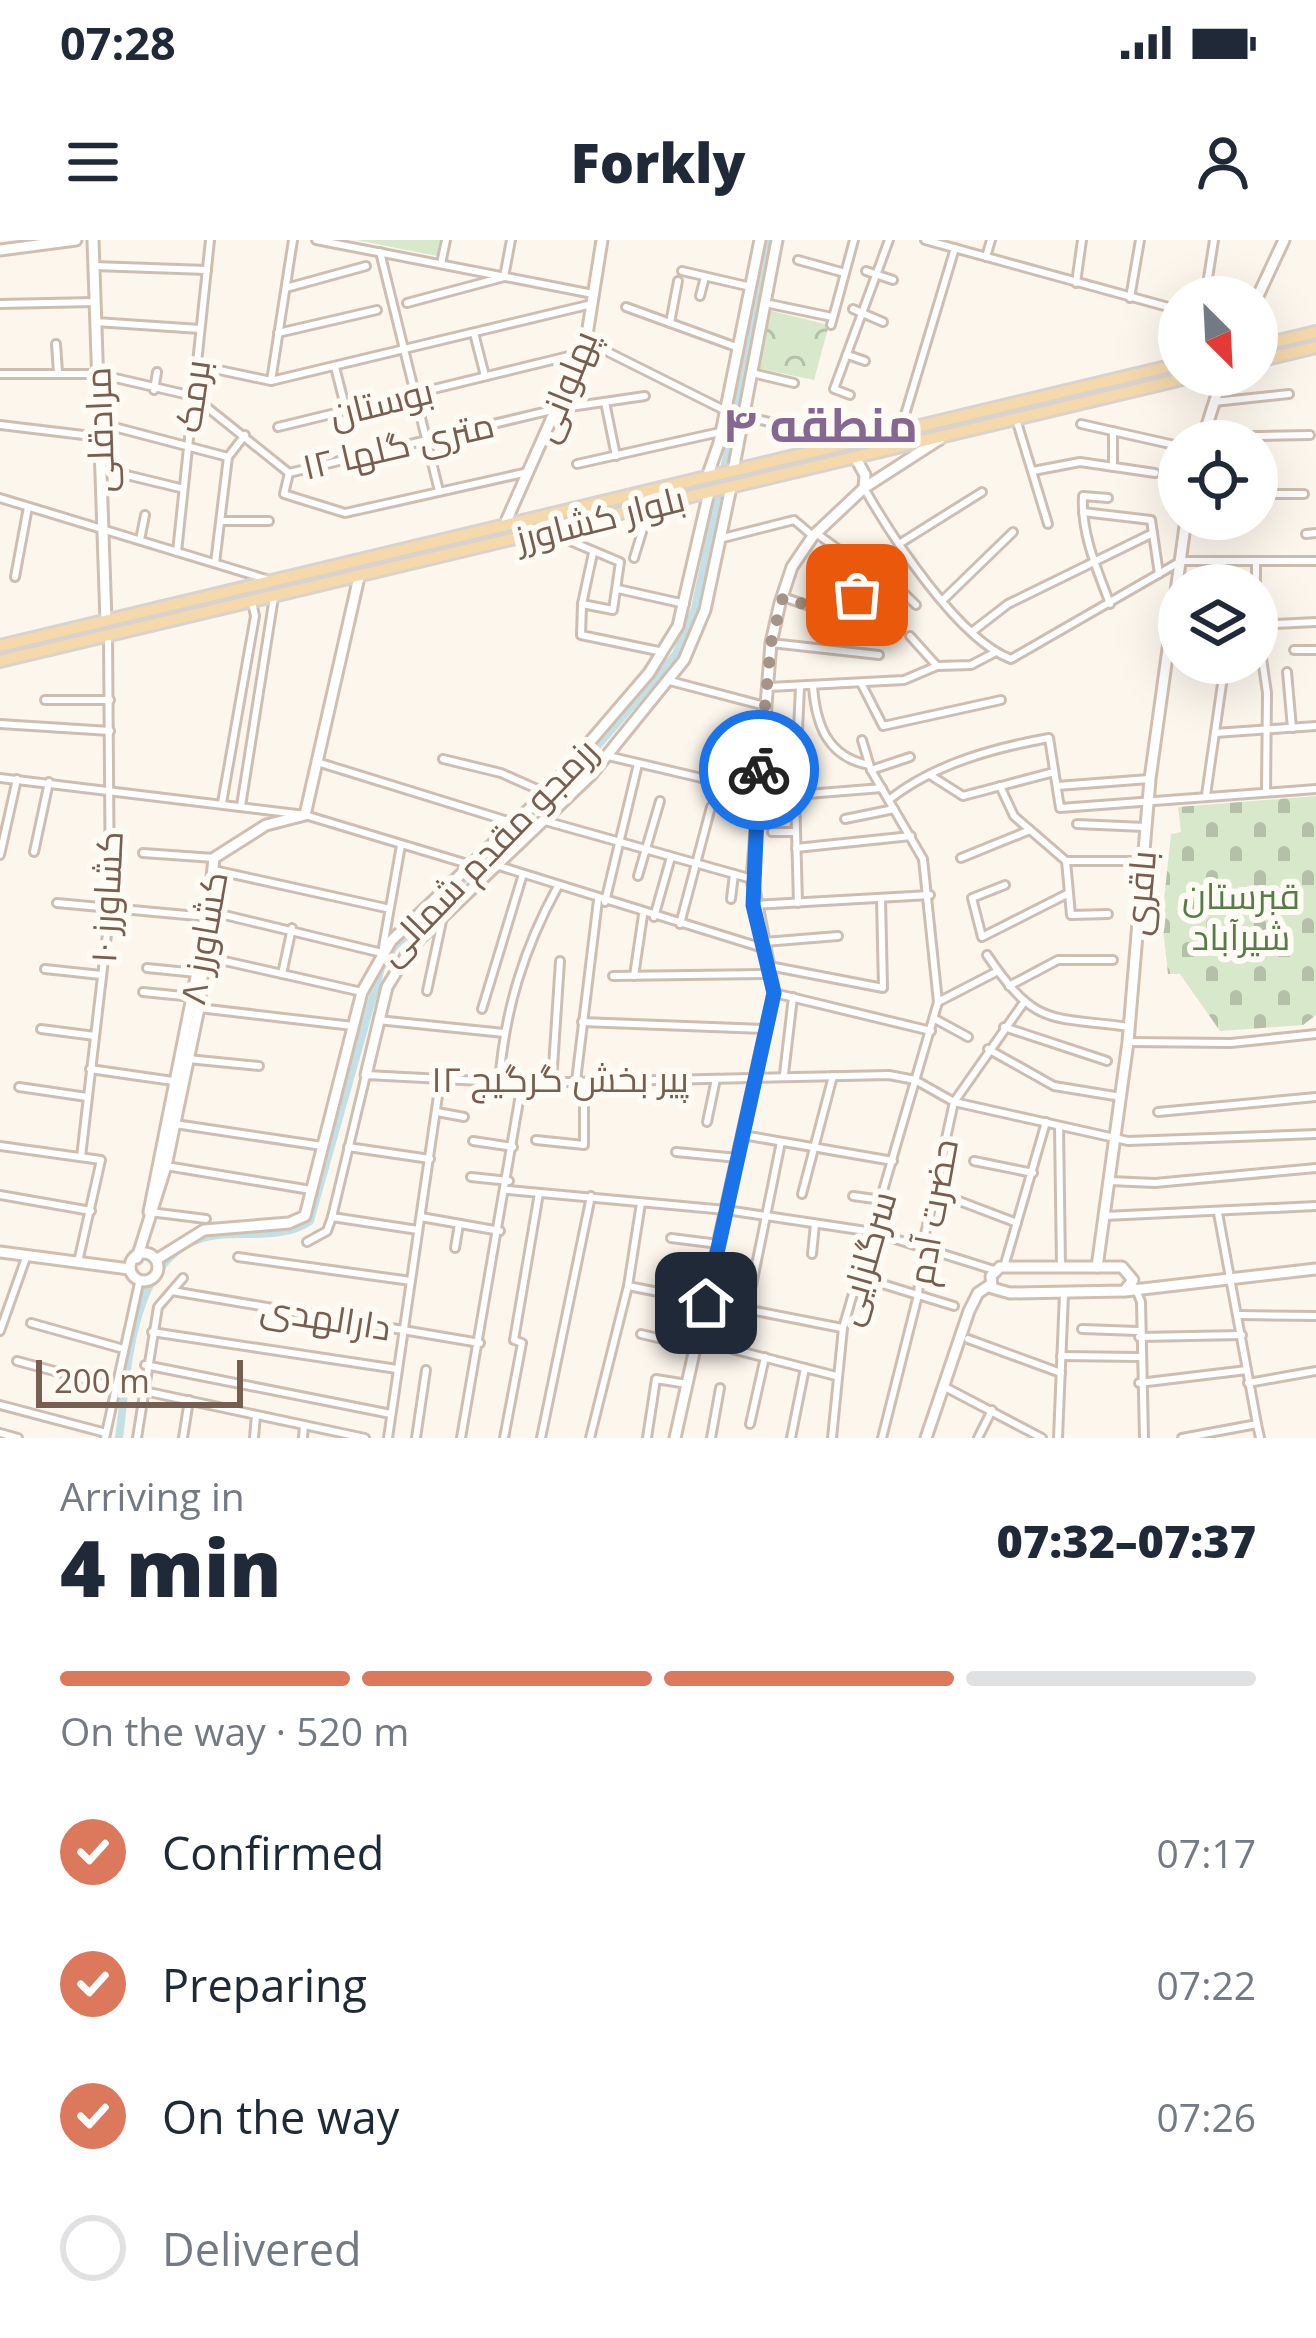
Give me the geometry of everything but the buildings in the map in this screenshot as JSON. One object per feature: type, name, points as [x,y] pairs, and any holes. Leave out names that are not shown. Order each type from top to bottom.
[{"type":"main road","points":[[1278,341],[1316,332]]},
{"type":"main road","points":[[1278,356],[1316,347]]},
{"type":"main road","name":"بلوار کشاورز","points":[[0,646],[1158,369]]},
{"type":"main road","name":"بلوار کشاورز","points":[[0,661],[1158,385]]},
{"type":"main road","points":[[647,491],[650,506]]},
{"type":"main road","points":[[29,639],[33,653]]},
{"type":"street","points":[[0,250],[76,240]]},
{"type":"street","name":"مرادقلی","points":[[93,240],[106,621]]},
{"type":"street","name":"برمک","points":[[177,552],[180,488],[210,240]]},
{"type":"street","points":[[271,381],[293,240]]},
{"type":"street","points":[[316,240],[596,299]]},
{"type":"street","points":[[441,264],[446,240]]},
{"type":"street","points":[[504,277],[511,240]]},
{"type":"street","name":"پهلوانی","points":[[504,526],[584,347],[596,299],[602,240]]},
{"type":"street","points":[[707,477],[722,432],[760,240]]},
{"type":"street","points":[[734,471],[777,240]]},
{"type":"street","points":[[765,303],[832,321],[854,240]]},
{"type":"street","points":[[850,395],[834,389],[880,275],[889,240]]},
{"type":"street","points":[[926,240],[1158,305]]},
{"type":"street","points":[[986,257],[991,240]]},
{"type":"street","points":[[1076,283],[1082,240]]},
{"type":"street","points":[[1130,298],[1140,240]]},
{"type":"street","points":[[1208,276],[1214,240]]},
{"type":"street","points":[[1267,276],[1284,240]]},
{"type":"street","points":[[901,431],[955,248]]},
{"type":"street","points":[[380,252],[439,491]]},
{"type":"street","points":[[798,260],[845,273]]},
{"type":"street","points":[[94,266],[207,270]]},
{"type":"street","points":[[286,288],[366,266]]},
{"type":"street","points":[[682,271],[751,287]]},
{"type":"street","points":[[866,271],[893,280]]},
{"type":"street","points":[[407,303],[504,277]]},
{"type":"street","points":[[700,296],[706,277]]},
{"type":"street","points":[[670,323],[678,281]]},
{"type":"street","points":[[219,370],[271,381],[596,299]]},
{"type":"street","points":[[0,304],[95,302]]},
{"type":"street","points":[[626,307],[739,348]]},
{"type":"street","points":[[278,333],[377,310]]},
{"type":"street","points":[[853,310],[883,322]]},
{"type":"street","points":[[96,322],[200,329]]},
{"type":"street","points":[[474,332],[485,376]]},
{"type":"street","points":[[56,344],[58,372]]},
{"type":"street","points":[[584,347],[726,410]]},
{"type":"street","name":"بوستان","points":[[278,427],[584,347]]},
{"type":"street","points":[[848,355],[865,361]]},
{"type":"street","points":[[335,365],[346,410]]},
{"type":"street","points":[[154,390],[157,372]]},
{"type":"street","points":[[752,373],[794,382]]},
{"type":"street","points":[[0,374],[98,374],[193,395]]},
{"type":"street","points":[[1214,401],[1289,394]]},
{"type":"street","name":"۱۲ متری گلها","points":[[193,395],[289,472],[556,410],[645,396]]},
{"type":"street","points":[[1208,420],[1216,396]]},
{"type":"street","points":[[605,402],[616,456]]},
{"type":"street","points":[[744,416],[786,426]]},
{"type":"street","points":[[1016,419],[1048,524]]},
{"type":"street","points":[[99,423],[229,457]]},
{"type":"street","points":[[1081,424],[1158,441]]},
{"type":"street","points":[[0,425],[100,437]]},
{"type":"street","points":[[1113,431],[1113,467]]},
{"type":"street","points":[[578,464],[722,432]]},
{"type":"street","points":[[215,563],[229,457],[245,435]]},
{"type":"street","points":[[1278,436],[1310,435]]},
{"type":"street","points":[[675,1438],[774,993],[753,905],[752,879],[771,643],[783,597],[792,567],[815,534],[864,488],[944,436]]},
{"type":"street","points":[[855,457],[865,475],[864,488],[898,544],[994,653],[1011,659],[1158,576]]},
{"type":"street","points":[[1033,471],[1080,463],[1155,473]]},
{"type":"street","points":[[101,468],[180,488]]},
{"type":"street","points":[[289,472],[284,494],[345,513],[528,472]]},
{"type":"street","points":[[308,1242],[327,1231],[332,1217],[378,1020],[397,967],[545,821],[670,681],[696,636],[730,487]]},
{"type":"street","name":"رزمجو مقدم شمالی","points":[[314,1191],[362,992],[382,953],[546,793],[662,652],[685,604],[710,492]]},
{"type":"street","points":[[898,544],[982,492]]},
{"type":"street","points":[[1278,494],[1304,494]]},
{"type":"street","points":[[1108,499],[1083,496],[1083,512],[1110,604]]},
{"type":"street","points":[[0,499],[272,581]]},
{"type":"street","points":[[634,557],[650,506]]},
{"type":"street","points":[[15,577],[28,507]]},
{"type":"street","points":[[1083,512],[1151,520],[1158,568]]},
{"type":"street","points":[[140,540],[145,515]]},
{"type":"street","points":[[720,538],[794,520],[846,555],[878,568],[916,605]]},
{"type":"street","points":[[220,521],[269,521]]},
{"type":"street","points":[[560,528],[593,553],[620,562],[614,610],[582,604]]},
{"type":"street","points":[[944,599],[1013,532]]},
{"type":"street","points":[[973,631],[1008,604],[1153,533]]},
{"type":"street","points":[[1306,534],[1316,533]]},
{"type":"street","name":"باقری","points":[[1181,564],[1184,540]]},
{"type":"street","points":[[593,553],[581,635],[662,652]]},
{"type":"street","points":[[1176,564],[1316,561]]},
{"type":"street","points":[[305,815],[358,577]]},
{"type":"street","points":[[618,590],[685,604]]},
{"type":"street","points":[[783,597],[815,608],[857,595]]},
{"type":"street","points":[[241,806],[274,597]]},
{"type":"street","points":[[222,803],[254,620],[252,602]]},
{"type":"street","points":[[254,620],[268,620]]},
{"type":"street","points":[[1278,623],[1316,622]]},
{"type":"street","name":"کشاورز ۱۰","points":[[81,1157],[110,908],[108,635]]},
{"type":"street","points":[[910,636],[937,666]]},
{"type":"street","points":[[771,643],[879,655]]},
{"type":"street","points":[[1294,650],[1316,650]]},
{"type":"street","points":[[767,687],[904,680],[937,666],[971,665],[994,653]]},
{"type":"street","points":[[1287,672],[1292,728]]},
{"type":"street","points":[[670,681],[765,706]]},
{"type":"street","points":[[861,683],[883,726],[1001,700]]},
{"type":"street","name":"باقری","points":[[1097,1267],[1128,1042],[1144,827],[1166,684]]},
{"type":"street","points":[[1206,795],[1222,684]]},
{"type":"street","points":[[1263,684],[1266,792]]},
{"type":"street","points":[[813,686],[819,726],[831,745],[870,768],[910,758]]},
{"type":"street","points":[[798,903],[795,795],[800,688]]},
{"type":"street","points":[[45,700],[110,700]]},
{"type":"street","points":[[239,704],[256,706]]},
{"type":"street","points":[[0,724],[112,730]]},
{"type":"street","points":[[1215,733],[1316,726]]},
{"type":"street","points":[[889,800],[970,757],[1049,738],[1060,808],[1316,789]]},
{"type":"street","points":[[862,740],[870,768]]},
{"type":"street","points":[[607,756],[757,791],[795,795],[882,788]]},
{"type":"street","points":[[443,759],[501,773],[546,793]]},
{"type":"street","points":[[317,762],[514,824]]},
{"type":"street","points":[[536,1140],[584,1144],[582,1022],[601,901],[638,764]]},
{"type":"street","name":"سرگلزایی","points":[[832,1438],[843,1328],[938,1002],[923,859],[870,768]]},
{"type":"street","points":[[930,775],[964,796],[1055,772]]},
{"type":"street","points":[[0,778],[305,815],[471,865]]},
{"type":"street","points":[[0,855],[17,779]]},
{"type":"street","points":[[1057,786],[1150,779]]},
{"type":"street","points":[[34,852],[49,782]]},
{"type":"street","points":[[1000,786],[1014,816],[1066,862],[1142,861]]},
{"type":"street","points":[[638,876],[660,801]]},
{"type":"street","points":[[680,924],[711,807]]},
{"type":"street","points":[[845,820],[895,809]]},
{"type":"street","name":"کشاورز ۸","points":[[149,1212],[203,956],[214,864],[266,826],[305,815]]},
{"type":"street","points":[[545,821],[752,879]]},
{"type":"street","points":[[1077,824],[1144,827]]},
{"type":"street","points":[[961,858],[1030,830]]},
{"type":"street","points":[[772,832],[796,832]]},
{"type":"street","points":[[796,848],[911,836]]},
{"type":"street","points":[[57,903],[208,914],[292,928],[382,953],[401,845]]},
{"type":"street","points":[[143,853],[214,864],[387,908]]},
{"type":"street","points":[[654,916],[671,857]]},
{"type":"street","points":[[1066,862],[1071,915],[1108,914]]},
{"type":"street","points":[[499,866],[643,914],[762,945],[838,937]]},
{"type":"street","points":[[482,1009],[523,874]]},
{"type":"street","points":[[731,899],[734,874]]},
{"type":"street","points":[[1005,885],[972,898],[982,937],[1069,893]]},
{"type":"street","points":[[499,1083],[504,1033],[527,950],[558,886]]},
{"type":"street","points":[[753,905],[930,895]]},
{"type":"street","points":[[613,976],[769,970],[883,988],[881,898]]},
{"type":"street","points":[[634,976],[643,914]]},
{"type":"street","points":[[427,991],[443,917]]},
{"type":"street","points":[[282,974],[292,928]]},
{"type":"street","points":[[987,955],[1022,1005],[1038,1015],[1129,1027]]},
{"type":"street","points":[[137,1258],[166,1166],[200,1008],[203,956],[362,992]]},
{"type":"street","points":[[1009,987],[1058,960],[1113,960]]},
{"type":"street","points":[[552,1082],[560,961]]},
{"type":"street","points":[[147,968],[196,973]]},
{"type":"street","points":[[45,969],[102,975]]},
{"type":"street","points":[[938,1002],[998,971]]},
{"type":"street","points":[[143,992],[193,997]]},
{"type":"street","points":[[774,993],[931,1031]]},
{"type":"street","points":[[784,1074],[793,997]]},
{"type":"street","name":"حضرت آدم","points":[[882,1438],[918,1295],[922,1248],[954,1102],[1022,1005]]},
{"type":"street","points":[[200,1008],[353,1025]]},
{"type":"street","points":[[934,1018],[968,1036]]},
{"type":"street","points":[[378,1020],[504,1033]]},
{"type":"street","name":"پیر بخش گرگیج ۱۲","points":[[582,1022],[768,1029]]},
{"type":"street","points":[[1004,1028],[1107,1061]]},
{"type":"street","points":[[41,1029],[95,1036]]},
{"type":"street","points":[[1128,1042],[1231,1043],[1316,1034]]},
{"type":"street","points":[[988,1049],[1054,1086],[1121,1097]]},
{"type":"street","points":[[188,1060],[259,1066]]},
{"type":"street","points":[[90,1069],[173,1081]]},
{"type":"street","name":"پیر بخش گرگیج ۱۲","points":[[366,1075],[499,1083],[784,1074],[915,1081]]},
{"type":"street","points":[[802,1194],[834,1074]]},
{"type":"street","points":[[707,1122],[716,1077]]},
{"type":"street","points":[[915,1081],[954,1102],[1128,1141],[1316,1134]]},
{"type":"street","points":[[388,1438],[440,1082]]},
{"type":"street","points":[[461,1438],[522,1083]]},
{"type":"street","points":[[19,1087],[87,1097]]},
{"type":"street","points":[[1158,1112],[1316,1097]]},
{"type":"street","points":[[437,1112],[464,1117]]},
{"type":"street","points":[[926,1438],[940,1384],[978,1293],[990,1285],[1018,1223],[1046,1122]]},
{"type":"street","points":[[175,1124],[326,1146]]},
{"type":"street","points":[[1059,1125],[1061,1267]]},
{"type":"street","points":[[743,1135],[893,1160]]},
{"type":"street","points":[[473,1141],[513,1147]]},
{"type":"street","points":[[752,1285],[781,1142]]},
{"type":"street","points":[[0,1146],[100,1160],[78,1262]]},
{"type":"street","points":[[347,1147],[430,1159]]},
{"type":"street","points":[[676,1152],[738,1159]]},
{"type":"street","points":[[974,1161],[1033,1173]]},
{"type":"street","points":[[0,1405],[106,1436],[140,1283],[158,1258],[204,1229],[297,1221],[314,1191],[166,1166]]},
{"type":"street","points":[[1110,1181],[1155,1184],[1316,1168]]},
{"type":"street","points":[[471,1177],[539,1192],[726,1210],[873,1232],[999,1269],[1122,1267],[1140,1334],[1144,1438]]},
{"type":"street","points":[[933,1191],[1018,1223]]},
{"type":"street","points":[[504,1438],[522,1342],[514,1340],[539,1192]]},
{"type":"street","points":[[0,1196],[91,1211]]},
{"type":"street","points":[[541,1438],[591,1196]]},
{"type":"street","points":[[853,1196],[882,1200]]},
{"type":"street","points":[[590,1438],[628,1286],[641,1202]]},
{"type":"street","points":[[1105,1216],[1316,1206]]},
{"type":"street","points":[[149,1212],[206,1219]]},
{"type":"street","points":[[1219,1213],[1260,1438]]},
{"type":"street","points":[[332,1217],[418,1230]]},
{"type":"street","points":[[421,1217],[500,1231]]},
{"type":"street","points":[[455,1248],[460,1224]]},
{"type":"street","points":[[812,1254],[815,1224]]},
{"type":"street","points":[[671,1238],[718,1244]]},
{"type":"street","points":[[140,1283],[131,1279],[129,1269],[149,1250],[158,1258]]},
{"type":"street","points":[[0,1252],[129,1269]]},
{"type":"street","points":[[0,1330],[27,1255]]},
{"type":"street","points":[[238,1257],[411,1281]]},
{"type":"street","points":[[990,1285],[997,1292],[1064,1294],[1316,1269]]},
{"type":"street","points":[[856,1276],[954,1306]]},
{"type":"street","points":[[137,1438],[145,1365],[158,1307],[183,1277]]},
{"type":"street","points":[[628,1286],[843,1328]]},
{"type":"street","name":"دارالهدی","points":[[172,1291],[480,1343]]},
{"type":"street","points":[[1058,1438],[1064,1294]]},
{"type":"street","points":[[1239,1316],[1316,1316]]},
{"type":"street","points":[[32,1323],[122,1349]]},
{"type":"street","points":[[1082,1329],[1242,1335]]},
{"type":"street","points":[[152,1332],[397,1369]]},
{"type":"street","points":[[641,1334],[765,1357],[836,1376]]},
{"type":"street","points":[[968,1339],[1061,1373]]},
{"type":"street","points":[[1061,1356],[1139,1357]]},
{"type":"street","points":[[750,1424],[765,1357]]},
{"type":"street","points":[[17,1360],[115,1387]]},
{"type":"street","points":[[145,1365],[391,1414]]},
{"type":"street","points":[[791,1438],[805,1368]]},
{"type":"street","points":[[416,1438],[427,1370]]},
{"type":"street","points":[[1139,1383],[1247,1370]]},
{"type":"street","points":[[1248,1383],[1316,1371]]},
{"type":"street","points":[[647,1438],[656,1379],[687,1384]]},
{"type":"street","points":[[940,1384],[992,1410],[1023,1433],[1042,1438]]},
{"type":"street","points":[[711,1438],[720,1388]]},
{"type":"street","points":[[144,1391],[365,1438]]},
{"type":"street","points":[[183,1438],[188,1400]]},
{"type":"street","points":[[978,1438],[992,1410]]},
{"type":"street","points":[[254,1438],[256,1415]]},
{"type":"street","points":[[1182,1438],[1257,1424]]},
{"type":"street","points":[[303,1438],[304,1425]]},
{"type":"street","points":[[0,1432],[17,1438]]},
{"type":"green space","points":[[356,240],[440,240],[437,256]]},
{"type":"green space","points":[[768,310],[829,325],[814,380],[756,368]]},
{"type":"green space","name":"قبرستان شیرآباد","points":[[1316,796],[1316,1015],[1303,1025],[1220,1031],[1180,974],[1168,974],[1162,919],[1171,834],[1181,832],[1178,807]]},
{"type":"waterway","points":[[725,464],[768,240]]},
{"type":"waterway","points":[[119,1438],[131,1348],[149,1286],[166,1261],[188,1244],[218,1235],[278,1233],[310,1221],[381,968],[394,947],[583,763],[676,654],[695,608],[718,499]]},
{"type":"way so far","points":[[759,770],[771,643],[783,597],[815,608],[857,595]]},
{"type":"district","name":"منطقه ۴","points":[[820,423]]},
{"type":"route","points":[[706,1303],[774,993],[753,905],[759,770]]}]
